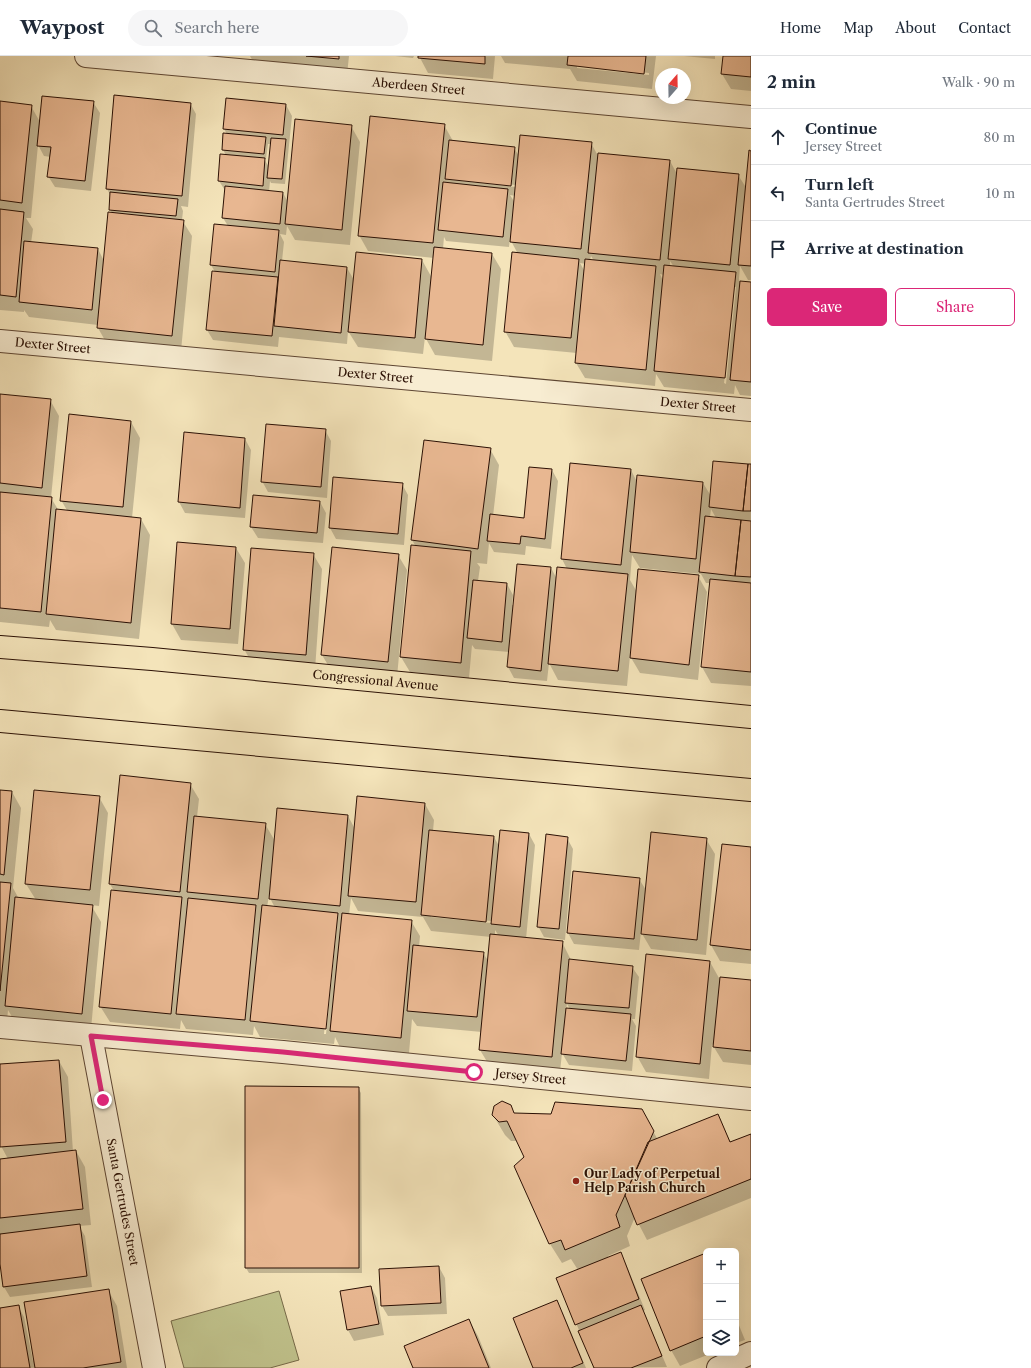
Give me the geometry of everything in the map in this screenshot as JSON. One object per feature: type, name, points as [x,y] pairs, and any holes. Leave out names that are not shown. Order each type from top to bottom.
[{"type":"main road","name":"Congressional Avenue","points":[[0,647],[152,659],[751,717]]},
{"type":"main road","points":[[0,721],[751,790]]},
{"type":"street","name":"Aberdeen Street","points":[[86,56],[204,61],[751,117]]},
{"type":"street","name":"Dexter Street","points":[[0,341],[751,410]]},
{"type":"street","name":"Jersey Street","points":[[0,1027],[283,1052],[751,1098]]},
{"type":"street","name":"Santa Gertrudes Street","points":[[91,1036],[154,1368]]},
{"type":"street","points":[[718,1368],[751,1353]]},
{"type":"green space","points":[[279,1291],[299,1360],[270,1368],[184,1368],[171,1321]]},
{"type":"building","points":[[306,56],[339,56],[339,59]]},
{"type":"building","points":[[418,56],[485,56],[485,64],[418,58]]},
{"type":"building","points":[[568,56],[646,56],[644,74],[567,65]]},
{"type":"building","points":[[723,56],[751,56],[751,77],[721,74]]},
{"type":"building","points":[[114,95],[191,103],[182,196],[106,189]]},
{"type":"building","points":[[42,96],[94,101],[85,181],[47,177],[51,147],[37,146]]},
{"type":"building","points":[[226,98],[286,104],[283,135],[223,129]]},
{"type":"building","points":[[0,101],[32,105],[22,203],[0,200]]},
{"type":"building","points":[[370,116],[445,124],[433,243],[358,236]]},
{"type":"building","points":[[295,119],[352,125],[342,230],[285,224]]},
{"type":"building","points":[[223,133],[266,137],[264,154],[222,150]]},
{"type":"building","points":[[520,135],[592,142],[581,249],[510,242]]},
{"type":"building","points":[[271,138],[286,139],[282,179],[267,178]]},
{"type":"building","points":[[449,140],[515,147],[511,186],[445,179]]},
{"type":"building","points":[[749,150],[751,151],[751,266],[738,265]]},
{"type":"building","points":[[598,153],[670,160],[660,260],[588,253]]},
{"type":"building","points":[[220,154],[265,158],[263,186],[218,181]]},
{"type":"building","points":[[677,168],[739,174],[730,265],[668,259]]},
{"type":"building","points":[[443,182],[508,189],[503,237],[438,230]]},
{"type":"building","points":[[225,186],[283,192],[280,224],[222,218]]},
{"type":"building","points":[[110,192],[178,199],[176,216],[109,210]]},
{"type":"building","points":[[0,209],[24,212],[16,297],[0,295]]},
{"type":"building","points":[[108,212],[184,220],[172,336],[97,328]]},
{"type":"building","points":[[214,224],[279,230],[275,272],[210,265]]},
{"type":"building","points":[[24,241],[98,248],[92,310],[19,302]]},
{"type":"building","points":[[434,247],[492,253],[483,345],[425,339]]},
{"type":"building","points":[[356,252],[422,259],[415,338],[348,332]]},
{"type":"building","points":[[512,252],[579,259],[571,338],[504,332]]},
{"type":"building","points":[[585,259],[656,266],[646,370],[575,363]]},
{"type":"building","points":[[280,260],[347,267],[341,333],[274,326]]},
{"type":"building","points":[[664,265],[736,272],[725,378],[654,371]]},
{"type":"building","points":[[212,271],[278,277],[272,336],[206,330]]},
{"type":"building","points":[[740,281],[751,282],[751,382],[730,380]]},
{"type":"building","points":[[0,394],[51,399],[42,488],[0,483]]},
{"type":"building","points":[[69,414],[131,421],[123,507],[60,501]]},
{"type":"building","points":[[266,424],[326,429],[321,487],[261,482]]},
{"type":"building","points":[[184,432],[245,438],[240,508],[178,502]]},
{"type":"building","points":[[424,440],[491,448],[478,549],[411,540]]},
{"type":"building","points":[[713,461],[748,464],[743,511],[709,507]]},
{"type":"building","points":[[570,463],[631,469],[621,565],[561,559]]},
{"type":"building","points":[[748,464],[751,464],[751,511],[743,511]]},
{"type":"building","points":[[529,467],[552,469],[545,539],[521,536],[520,544],[487,541],[490,514],[524,518]]},
{"type":"building","points":[[637,475],[703,482],[696,559],[630,552]]},
{"type":"building","points":[[333,477],[403,483],[398,534],[329,528]]},
{"type":"building","points":[[0,492],[52,497],[41,612],[0,608]]},
{"type":"building","points":[[253,495],[320,501],[317,533],[250,527]]},
{"type":"building","points":[[56,509],[141,518],[131,623],[46,614]]},
{"type":"building","points":[[705,516],[741,520],[735,576],[699,572]]},
{"type":"building","points":[[741,520],[751,521],[751,577],[735,576]]},
{"type":"building","points":[[177,542],[236,547],[230,629],[171,624]]},
{"type":"building","points":[[411,545],[471,551],[461,663],[400,657]]},
{"type":"building","points":[[332,547],[399,554],[388,662],[321,655]]},
{"type":"building","points":[[251,548],[314,553],[306,655],[243,650]]},
{"type":"building","points":[[517,564],[551,567],[541,671],[507,667]]},
{"type":"building","points":[[557,567],[628,574],[618,671],[548,664]]},
{"type":"building","points":[[638,569],[699,575],[689,665],[630,658]]},
{"type":"building","points":[[710,579],[751,583],[751,672],[701,667]]},
{"type":"building","points":[[473,580],[507,583],[502,642],[467,638]]},
{"type":"building","points":[[120,775],[191,783],[180,892],[109,884]]},
{"type":"building","points":[[0,790],[12,791],[4,875],[0,874]]},
{"type":"building","points":[[34,790],[100,796],[90,890],[25,884]]},
{"type":"building","points":[[357,796],[425,803],[416,902],[348,896]]},
{"type":"building","points":[[277,808],[348,815],[340,906],[269,899]]},
{"type":"building","points":[[194,816],[266,823],[258,899],[187,892]]},
{"type":"building","points":[[429,830],[494,836],[486,922],[421,915]]},
{"type":"building","points":[[500,830],[529,833],[520,927],[491,924]]},
{"type":"building","points":[[651,832],[707,838],[697,940],[641,934]]},
{"type":"building","points":[[546,834],[568,837],[559,929],[537,927]]},
{"type":"building","points":[[722,844],[751,847],[751,950],[710,945]]},
{"type":"building","points":[[573,871],[640,878],[634,939],[567,933]]},
{"type":"building","points":[[0,882],[11,883],[0,991]]},
{"type":"building","points":[[111,890],[182,897],[171,1014],[99,1007]]},
{"type":"building","points":[[15,897],[93,905],[82,1014],[5,1006]]},
{"type":"building","points":[[188,898],[256,905],[245,1020],[176,1014]]},
{"type":"building","points":[[262,905],[338,913],[326,1029],[250,1021]]},
{"type":"building","points":[[342,913],[412,920],[401,1038],[330,1031]]},
{"type":"building","points":[[490,934],[563,941],[552,1057],[479,1050]]},
{"type":"building","points":[[413,945],[484,952],[477,1017],[407,1011]]},
{"type":"building","points":[[646,954],[710,961],[700,1064],[636,1057]]},
{"type":"building","points":[[569,959],[633,966],[629,1008],[565,1003]]},
{"type":"building","points":[[720,977],[751,980],[751,1051],[713,1047]]},
{"type":"building","points":[[566,1008],[631,1014],[626,1061],[561,1054]]},
{"type":"building","points":[[59,1060],[66,1142],[0,1147],[0,1064]]},
{"type":"building","points":[[245,1086],[359,1087],[359,1268],[245,1268]]},
{"type":"building","name":"Our Lady of Perpetual Help Parish Church","points":[[502,1101],[511,1105],[514,1113],[551,1114],[555,1102],[642,1109],[654,1131],[616,1215],[620,1227],[565,1250],[561,1240],[549,1244],[514,1166],[524,1157],[507,1121],[499,1122],[492,1115],[494,1106]]},
{"type":"building","name":"Our Lady of Perpetual Help Parish Church","points":[[718,1114],[730,1142],[751,1134],[751,1179],[637,1225],[625,1195],[648,1142]]},
{"type":"building","points":[[76,1150],[83,1209],[0,1218],[0,1159]]},
{"type":"building","points":[[80,1224],[87,1276],[3,1287],[0,1264],[0,1234]]},
{"type":"building","points":[[621,1252],[639,1299],[575,1325],[556,1278]]},
{"type":"building","points":[[703,1254],[703,1337],[670,1351],[641,1279]]},
{"type":"building","points":[[439,1266],[441,1303],[381,1306],[379,1269]]},
{"type":"building","points":[[371,1286],[379,1324],[347,1330],[340,1291]]},
{"type":"building","points":[[109,1289],[121,1362],[83,1368],[35,1368],[24,1302]]},
{"type":"building","points":[[557,1300],[583,1363],[571,1368],[533,1368],[513,1318]]},
{"type":"building","points":[[19,1305],[30,1368],[0,1368],[0,1308]]},
{"type":"building","points":[[641,1305],[662,1356],[631,1368],[594,1368],[578,1331]]},
{"type":"building","points":[[469,1319],[489,1368],[413,1368],[404,1346]]},
{"type":"place","name":"Our Lady of Perpetual Help Parish Church","points":[[576,1181]]},
{"type":"route","points":[[103,1100],[91,1036],[283,1052],[474,1072]]}]
